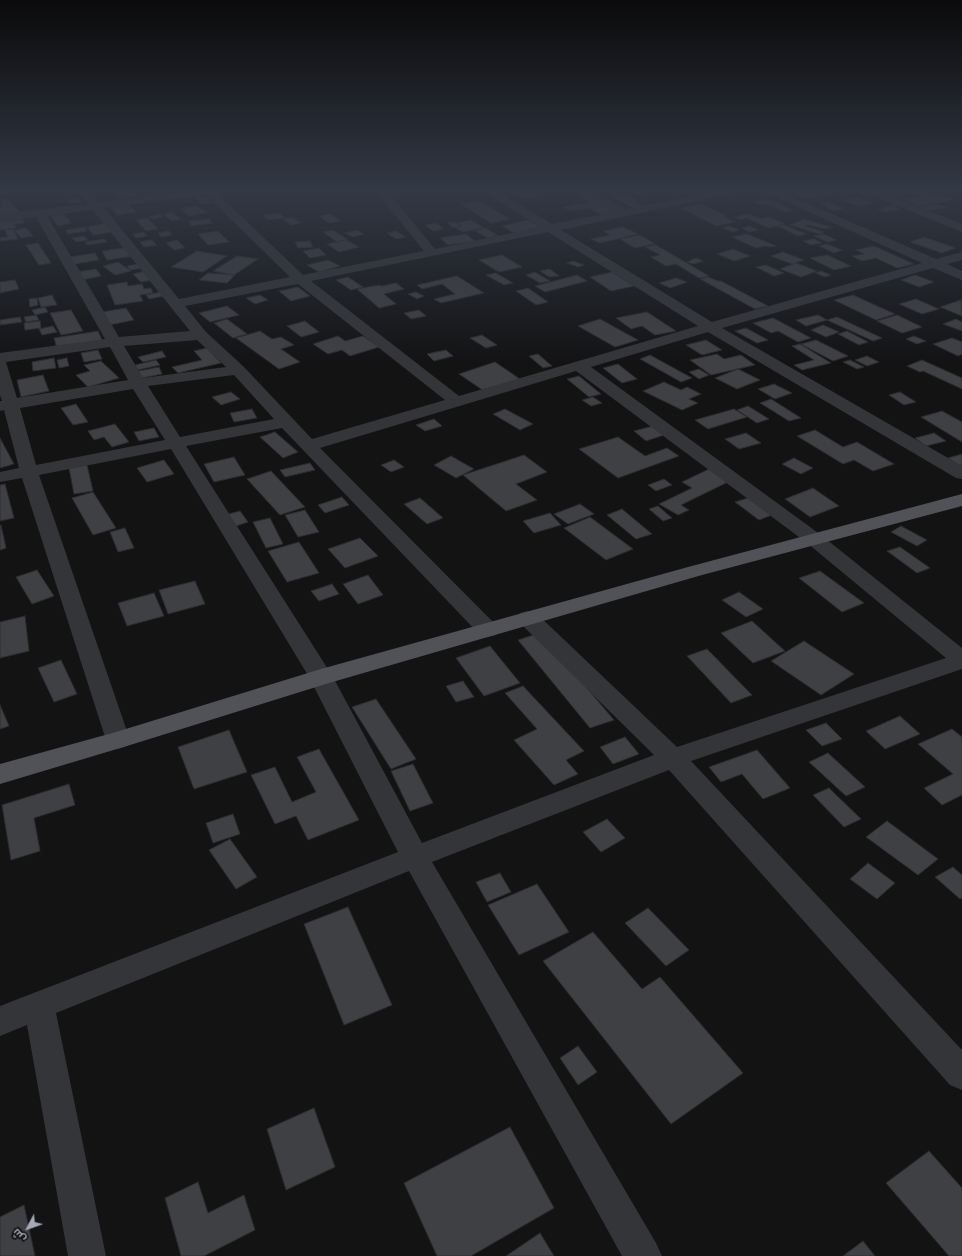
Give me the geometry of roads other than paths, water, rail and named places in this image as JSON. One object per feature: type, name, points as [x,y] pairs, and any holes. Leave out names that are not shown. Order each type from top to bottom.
[{"type":"main road","points":[[0,774],[118,740],[321,677],[528,618],[962,500]]},
{"type":"street","points":[[61,249],[116,342],[138,383],[321,677],[415,857],[643,1256]]},
{"type":"street","points":[[131,249],[201,335],[238,370],[308,446],[488,630]]},
{"type":"street","points":[[269,249],[302,280],[457,402]]},
{"type":"street","points":[[428,249],[432,253]]},
{"type":"street","points":[[176,304],[454,249]]},
{"type":"street","points":[[582,249],[710,327],[962,474]]},
{"type":"street","points":[[902,249],[962,276]]},
{"type":"street","points":[[308,446],[710,327],[962,256]]},
{"type":"street","points":[[0,358],[116,342],[201,335]]},
{"type":"street","points":[[0,365],[5,404],[29,471],[118,740]]},
{"type":"street","points":[[579,366],[814,539],[962,660]]},
{"type":"street","points":[[5,404],[138,383],[238,370]]},
{"type":"street","points":[[0,477],[174,442],[286,422]]},
{"type":"street","points":[[528,618],[673,758],[962,1074]]},
{"type":"street","points":[[0,1021],[415,857],[673,758],[962,660]]},
{"type":"street","points":[[39,1006],[88,1256]]}]
